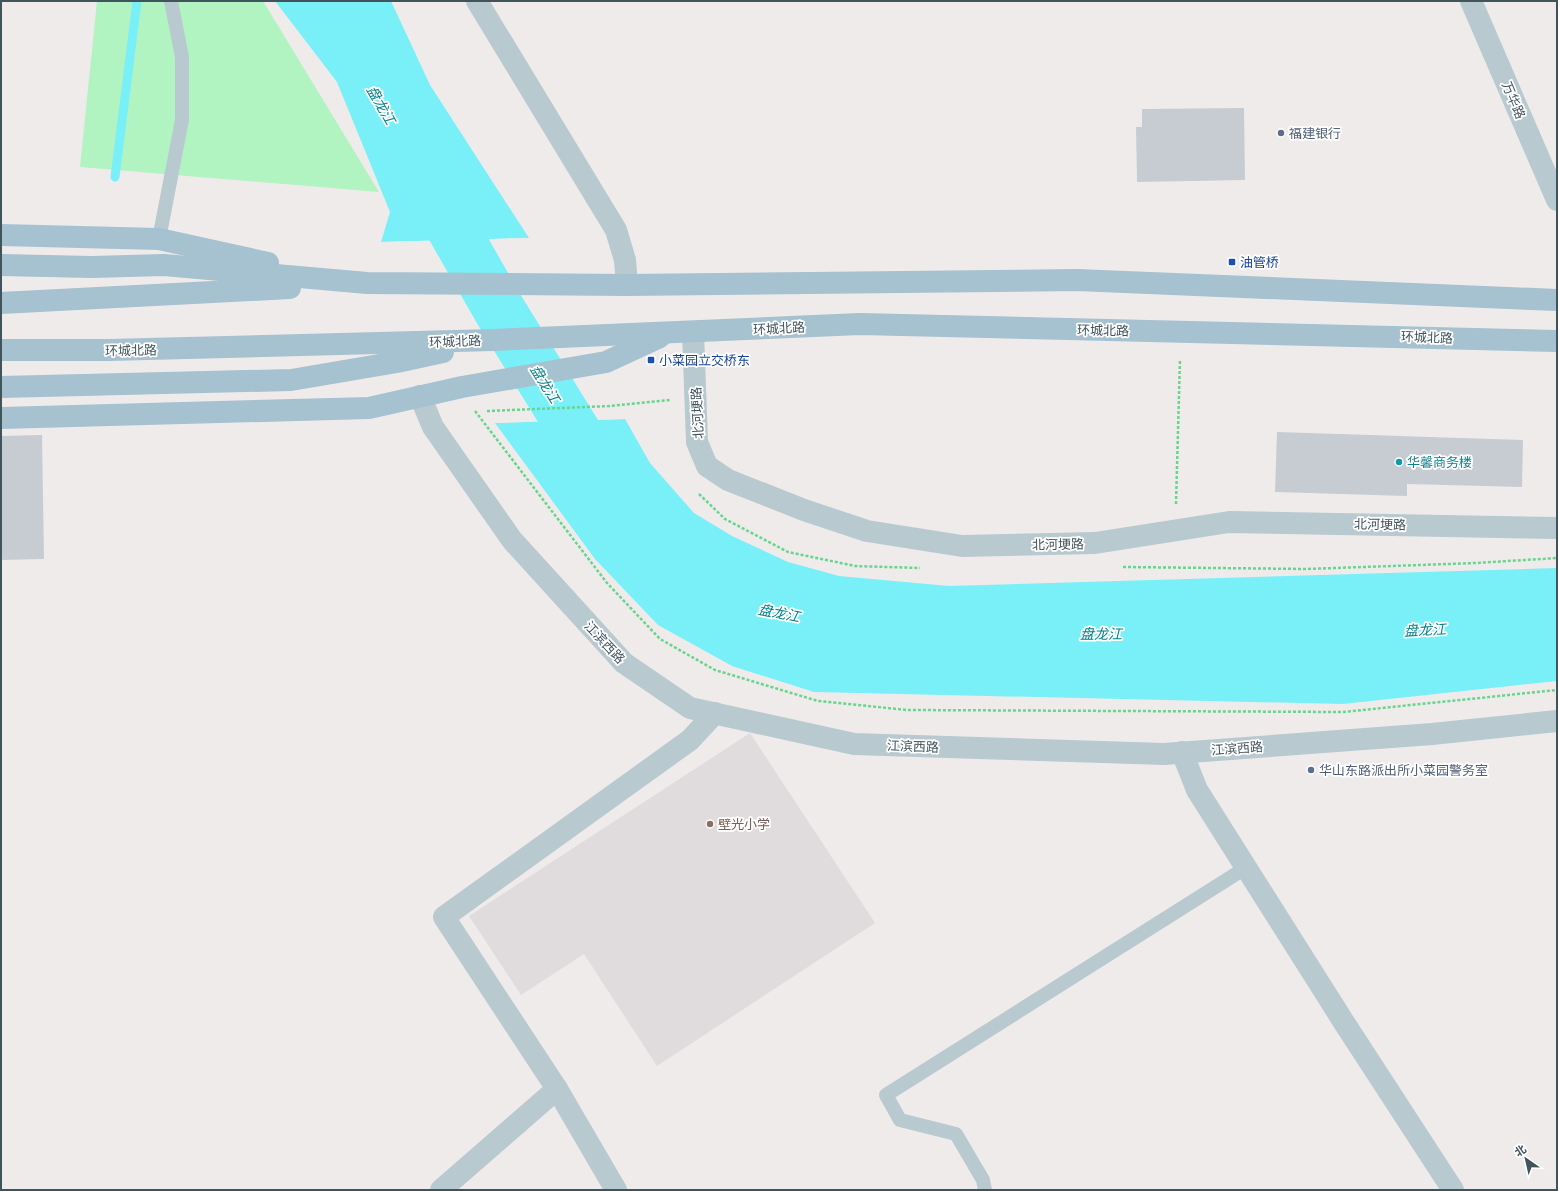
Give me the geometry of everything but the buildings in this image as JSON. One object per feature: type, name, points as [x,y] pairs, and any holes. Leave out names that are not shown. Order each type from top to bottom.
[{"type":"main road","points":[[1,235],[159,239],[368,283]]},
{"type":"main road","points":[[1,265],[92,267],[164,265],[368,283]]},
{"type":"main road","points":[[1,303],[368,283],[627,285],[1077,280],[1557,300]]},
{"type":"main road","name":"环城北路","points":[[1,350],[109,350],[493,340],[860,324],[1557,341]]},
{"type":"main road","points":[[1,418],[369,408],[462,387],[606,362],[670,332]]},
{"type":"main road","points":[[1,387],[290,380],[397,362],[493,340]]},
{"type":"street","points":[[477,1],[616,230],[625,260],[627,285]]},
{"type":"street","name":"万华路","points":[[1471,1],[1557,200]]},
{"type":"street","name":"北河埂路","points":[[693,332],[697,442],[707,466],[728,480],[804,510],[867,531],[962,546],[1095,543],[1229,522],[1557,528]]},
{"type":"street","name":"江滨西路","points":[[420,396],[433,427],[512,540],[624,663],[690,708],[854,744],[1164,754],[1432,734],[1557,721]]},
{"type":"street","points":[[616,1190],[557,1089],[444,917],[690,740],[715,713]]},
{"type":"street","points":[[1182,752],[1197,790],[1247,866],[1345,1024],[1453,1190]]},
{"type":"street","points":[[441,1190],[557,1089]]},
{"type":"lane","points":[[159,239],[182,120],[182,57],[171,1]]},
{"type":"lane","points":[[985,1190],[983,1180],[956,1134],[900,1120],[886,1095],[1247,866]]},
{"type":"path","points":[[1175,530],[1181,331]]},
{"type":"path","points":[[462,387],[475,411],[607,583],[660,639],[715,670],[818,701],[907,710],[1343,712],[1557,690]]},
{"type":"path","points":[[475,411],[610,406],[672,400]]},
{"type":"shaded area","name":"壁光小学","points":[[750,733],[875,923],[657,1066],[584,954],[521,995],[469,916]]},
{"type":"green space","points":[[97,1],[263,1],[379,192],[80,167]]},
{"type":"water","points":[[275,1],[391,1],[430,85],[529,238],[381,242],[390,212],[337,82]]},
{"type":"water","points":[[625,419],[650,463],[694,513],[732,536],[788,562],[839,576],[949,586],[1557,568],[1557,681],[1343,704],[814,692],[732,666],[658,625],[595,559],[495,423]]},
{"type":"pier","points":[[529,238],[530,240],[382,244],[381,242]]},
{"type":"pier","points":[[624,417],[625,419],[495,423],[494,421]]},
{"type":"waterway","points":[[115,177],[137,1]]},
{"type":"waterway","name":"盘龙江","points":[[423,177],[500,311],[581,442],[611,478]]},
{"type":"place","name":"福建银行","points":[[1281,133]]},
{"type":"place","name":"油管桥","points":[[1232,262]]},
{"type":"place","name":"小菜园立交桥东","points":[[651,360]]},
{"type":"place","name":"华馨商务楼","points":[[1399,462]]},
{"type":"place","name":"华山东路派出所小菜园警务室","points":[[1311,770]]},
{"type":"place","name":"壁光小学","points":[[710,824]]}]
